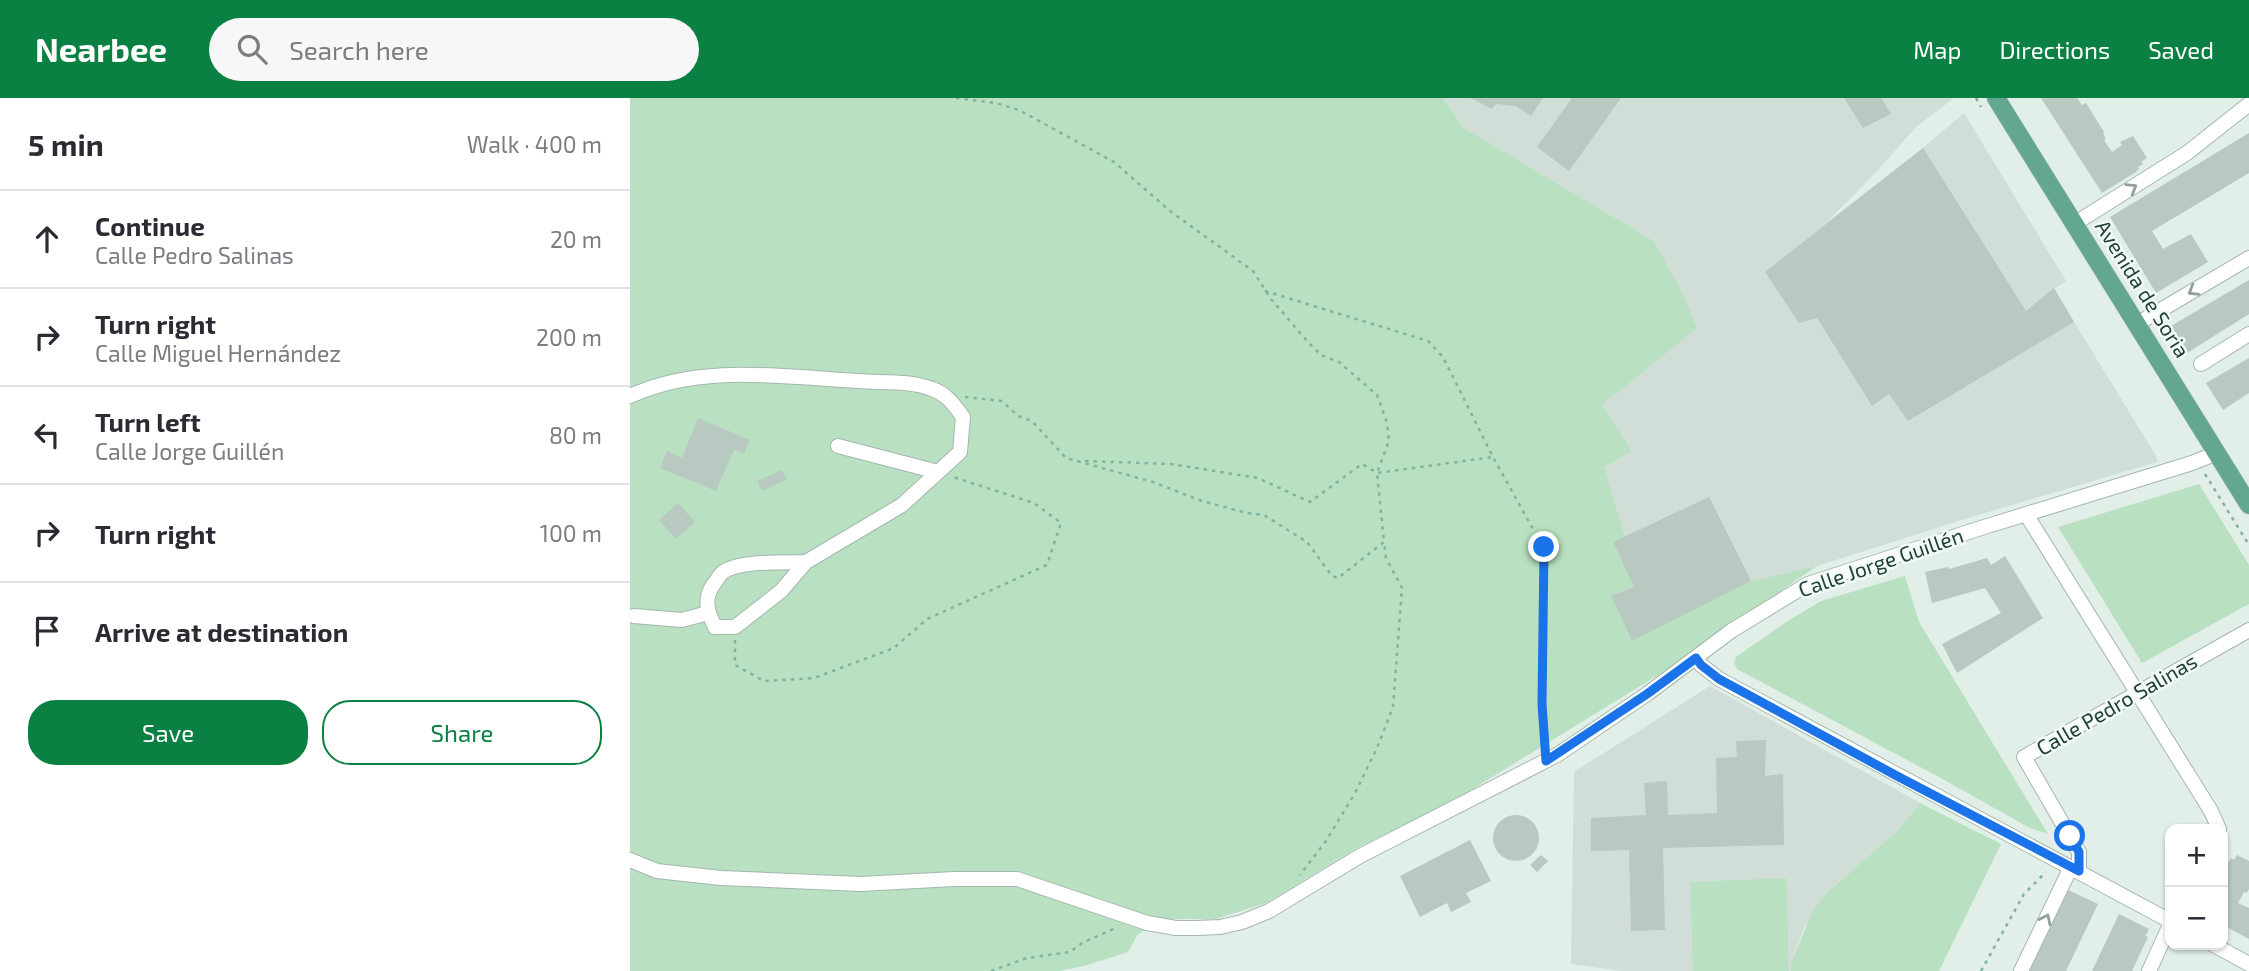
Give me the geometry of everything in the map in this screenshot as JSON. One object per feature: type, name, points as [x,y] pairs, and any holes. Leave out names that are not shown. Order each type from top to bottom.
[{"type":"main road","name":"Avenida de Soria","points":[[1996,98],[2249,505]]},
{"type":"street","points":[[2074,224],[2187,153],[2249,104]]},
{"type":"street","points":[[2137,324],[2249,258]]},
{"type":"street","points":[[2201,364],[2249,334]]},
{"type":"street","points":[[630,396],[671,382],[705,376],[746,375],[920,385],[948,397],[963,417],[960,452],[902,505],[806,562],[781,591],[735,627],[715,627],[708,613],[707,601],[709,591],[723,572],[744,565],[806,562]]},
{"type":"street","points":[[838,446],[938,472]]},
{"type":"street","name":"Calle Jorge Guillén","points":[[630,860],[657,871],[721,878],[860,884],[1017,879],[1147,923],[1176,928],[1220,927],[1242,922],[1269,911],[1360,856],[1546,761],[1647,694],[1731,631],[1808,584],[2217,453]]},
{"type":"street","points":[[2026,514],[2217,824]]},
{"type":"street","points":[[634,616],[682,620],[708,613]]},
{"type":"street","name":"Calle Pedro Salinas","points":[[2070,866],[2079,852],[2024,757],[2249,630]]},
{"type":"street","points":[[1696,658],[1719,679],[2070,866],[2165,920]]},
{"type":"street","points":[[2021,971],[2070,866]]},
{"type":"street","points":[[2149,971],[2165,934]]},
{"type":"street","points":[[2223,950],[2249,964]]},
{"type":"path","points":[[956,98],[996,103],[1019,110],[1114,162],[1170,211],[1253,271],[1265,291],[1321,355],[1339,362],[1377,395],[1387,423],[1389,441],[1377,474],[1386,558],[1402,588],[1393,707],[1355,793],[1326,841],[1296,880],[1300,891]]},
{"type":"path","points":[[1265,291],[1428,341],[1443,357],[1493,457],[1544,547],[1542,704],[1546,761]]},
{"type":"path","points":[[948,397],[1002,401],[1018,416],[1032,421],[1066,458],[1153,482],[1202,501],[1264,515],[1307,542],[1332,576],[1338,578],[1384,542]]},
{"type":"path","points":[[1078,460],[1171,464],[1258,478],[1310,502],[1362,464],[1377,474],[1493,457]]},
{"type":"path","points":[[2202,468],[2249,545]]},
{"type":"path","points":[[735,627],[735,665],[764,681],[814,678],[894,648],[927,620],[1047,565],[1062,523],[1034,503],[938,472]]},
{"type":"path","points":[[1981,971],[2024,894],[2070,866]]},
{"type":"path","points":[[991,971],[1027,958],[1070,953],[1082,943],[1115,929],[1131,917]]},
{"type":"shaded area","points":[[1443,98],[1954,98],[1916,127],[1826,223],[1964,113],[2066,281],[2054,289],[2156,456],[2157,462],[1817,566],[1751,581],[1632,641],[1611,596],[1634,587],[1613,542],[1625,536],[1604,467],[1632,451],[1602,405],[1697,327],[1685,297],[1654,241],[1464,128]]},
{"type":"shaded area","points":[[1710,686],[1920,803],[1898,830],[1829,891],[1803,930],[1791,963],[1791,971],[1621,971],[1571,964],[1574,772]]},
{"type":"green space","points":[[630,98],[1443,98],[1464,128],[1654,241],[1685,297],[1697,328],[1602,405],[1632,451],[1604,467],[1625,536],[1613,542],[1634,587],[1611,596],[1632,641],[1751,581],[1817,566],[1671,667],[1450,803],[1357,848],[1266,903],[1216,919],[1170,919],[1138,934],[1128,952],[1059,971],[630,971]]},
{"type":"green space","points":[[2199,484],[2249,565],[2249,604],[2142,663],[2058,527]]},
{"type":"green space","points":[[1905,576],[1919,622],[2048,834],[2030,828],[1737,669],[1734,663],[1736,657],[1821,601]]},
{"type":"green space","points":[[1920,803],[2001,844],[1939,971],[1791,971],[1791,963],[1813,910],[1829,891],[1898,830]]},
{"type":"green space","points":[[1786,878],[1789,971],[1693,971],[1690,882]]},
{"type":"building","points":[[1471,98],[1543,98],[1531,116],[1516,106],[1496,104],[1492,109]]},
{"type":"building","points":[[1572,98],[1621,98],[1569,171],[1537,147]]},
{"type":"building","points":[[1844,98],[1881,98],[1891,114],[1863,128]]},
{"type":"building","points":[[2041,98],[2077,98],[2082,105],[2086,103],[2104,132],[2104,140],[2112,152],[2122,145],[2120,142],[2133,136],[2147,158],[2141,162],[2143,164],[2136,172],[2102,193]]},
{"type":"building","points":[[2249,133],[2249,173],[2152,231],[2163,249],[2191,234],[2208,262],[2156,293],[2110,217]]},
{"type":"building","points":[[1923,148],[2026,311],[2054,288],[2074,322],[1908,421],[1889,394],[1872,406],[1817,318],[1799,323],[1765,272]]},
{"type":"building","points":[[2249,280],[2249,314],[2187,353],[2171,326]]},
{"type":"building","points":[[2249,358],[2249,393],[2223,410],[2206,383]]},
{"type":"building","points":[[698,418],[750,440],[744,454],[734,450],[716,491],[660,468],[667,451],[682,458]]},
{"type":"building","points":[[782,470],[787,479],[762,491],[757,481]]},
{"type":"building","points":[[1709,497],[1751,581],[1632,641],[1611,596],[1634,587],[1613,542]]},
{"type":"building","points":[[678,503],[695,522],[676,539],[659,520]]},
{"type":"building","points":[[2005,556],[2043,618],[1957,673],[1942,644],[2001,613],[1985,588],[1932,603],[1925,572],[1948,567],[1949,569],[1987,558],[1991,565]]},
{"type":"building","points":[[1766,740],[1765,776],[1783,774],[1784,845],[1663,848],[1665,930],[1631,931],[1629,850],[1591,851],[1591,818],[1646,815],[1644,783],[1667,781],[1668,815],[1717,813],[1716,758],[1737,757],[1736,741]]},
{"type":"building","points":[[1516,815],[1532,822],[1539,838],[1532,854],[1516,861],[1500,854],[1493,838],[1500,822]]},
{"type":"building","points":[[1470,840],[1491,881],[1466,893],[1471,902],[1451,912],[1447,903],[1420,917],[1400,876]]},
{"type":"building","points":[[1541,855],[1548,861],[1537,872],[1530,865]]},
{"type":"building","points":[[2237,855],[2249,861],[2249,889],[2238,903],[2249,908],[2249,939],[2228,928],[2228,864],[2231,858],[2234,860]]},
{"type":"building","points":[[2068,890],[2098,904],[2066,971],[2026,971],[2062,897],[2065,898]]},
{"type":"building","points":[[2119,914],[2149,929],[2132,971],[2092,971]]},
{"type":"route","points":[[1544,547],[1542,704],[1546,761],[1696,658],[1719,679],[2079,871],[2079,852],[2070,836]]}]
